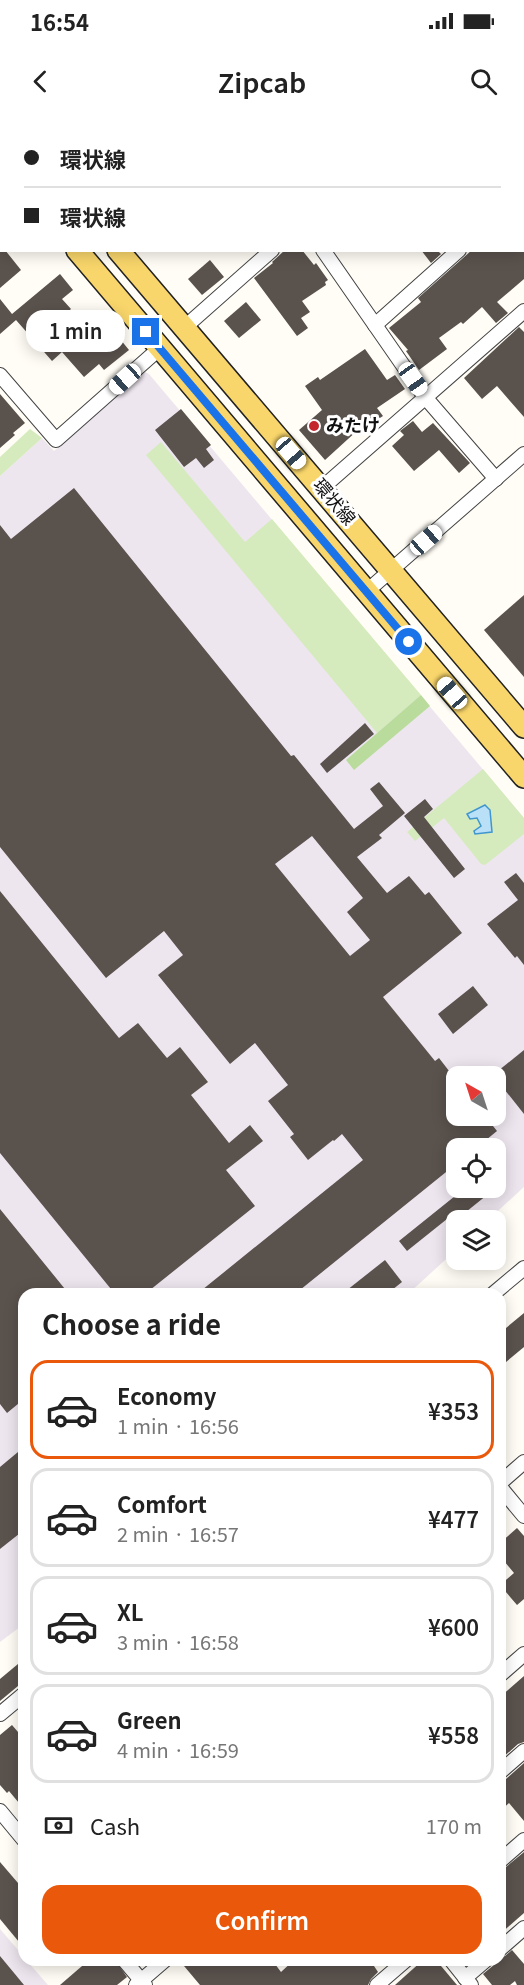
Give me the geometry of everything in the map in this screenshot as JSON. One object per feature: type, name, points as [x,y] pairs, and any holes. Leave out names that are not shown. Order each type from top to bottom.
[{"type":"main road","name":"環状線","points":[[79,252],[524,777]]},
{"type":"main road","name":"環状線","points":[[120,252],[524,728]]},
{"type":"street","points":[[185,327],[271,252]]},
{"type":"street","points":[[324,252],[425,397],[496,479]]},
{"type":"street","points":[[375,326],[457,252]]},
{"type":"street","points":[[322,488],[524,311]]},
{"type":"street","points":[[0,375],[56,440],[160,348]]},
{"type":"street","points":[[366,592],[524,454]]},
{"type":"street","points":[[500,1288],[524,1268]]},
{"type":"street","points":[[506,1479],[524,1462]]},
{"type":"street","points":[[506,1492],[524,1515]]},
{"type":"street","points":[[506,1670],[524,1654]]},
{"type":"street","points":[[0,1714],[18,1699]]},
{"type":"street","points":[[506,1767],[524,1751]]},
{"type":"street","points":[[0,1811],[18,1833]]},
{"type":"street","points":[[506,1856],[524,1840]]},
{"type":"street","points":[[506,1944],[524,1928]]},
{"type":"street","points":[[128,1966],[141,1984],[159,1966]]},
{"type":"street","points":[[377,1985],[399,1966]]},
{"type":"street","points":[[456,1966],[468,1982],[481,1966]]},
{"type":"shaded area","points":[[143,371],[149,374],[524,818],[524,1187],[499,1210],[446,1210],[446,1259],[415,1288],[18,1288],[18,1628],[0,1642],[0,476],[42,438],[54,451]]},
{"type":"shaded area","points":[[0,1929],[18,1950],[18,1966],[31,1966],[48,1985],[0,1985]]},
{"type":"green space","points":[[30,429],[42,438],[0,476],[0,457]]},
{"type":"green space","points":[[161,442],[245,542],[272,519],[421,695],[377,733],[146,455]]},
{"type":"green space","points":[[421,695],[430,706],[354,770],[346,760]]},
{"type":"green space","points":[[483,769],[524,818],[524,834],[485,865],[481,864],[444,818],[415,841],[407,832]]},
{"type":"water","points":[[485,805],[490,810],[492,832],[475,834],[474,831],[481,826],[477,818],[470,819],[467,814]]},
{"type":"building","points":[[0,252],[7,252],[21,270],[0,288]]},
{"type":"building","points":[[283,252],[304,252],[314,265],[316,263],[328,280],[325,282],[326,285],[302,301],[310,312],[301,318],[308,328],[297,336],[254,278]]},
{"type":"building","points":[[423,252],[441,254],[431,263]]},
{"type":"building","points":[[470,252],[524,252],[524,279],[497,302],[508,313],[496,323],[482,307],[463,324],[461,322],[439,338],[447,349],[419,370],[406,351],[408,350],[389,328],[421,302],[418,298]]},
{"type":"building","points":[[210,260],[224,277],[202,295],[188,279]]},
{"type":"building","points":[[60,274],[73,290],[62,299],[71,309],[61,318],[82,344],[107,323],[129,350],[104,370],[99,364],[84,377],[62,352],[52,361],[16,320],[0,334],[0,299],[12,314]]},
{"type":"building","points":[[246,302],[261,320],[239,338],[224,321]]},
{"type":"building","points":[[519,327],[524,332],[524,417],[497,386],[482,399],[464,378]]},
{"type":"building","points":[[365,349],[387,380],[395,375],[405,389],[377,408],[383,416],[360,431],[359,429],[325,460],[299,430],[322,410],[305,386],[318,377],[320,380]]},
{"type":"building","points":[[0,394],[25,423],[0,448]]},
{"type":"building","points":[[181,409],[211,445],[206,449],[214,460],[204,468],[196,458],[184,467],[155,430]]},
{"type":"building","points":[[413,421],[422,432],[433,423],[470,463],[459,473],[439,450],[414,471],[392,446],[404,435],[400,431]]},
{"type":"building","points":[[74,488],[291,756],[294,755],[354,829],[383,806],[370,789],[379,782],[405,813],[379,835],[382,838],[357,857],[387,893],[409,876],[425,895],[429,892],[462,933],[383,997],[435,1061],[439,1058],[446,1067],[446,1126],[493,1126],[497,1131],[488,1138],[446,1138],[446,1172],[302,1288],[204,1288],[363,1160],[342,1134],[308,1160],[290,1137],[294,1134],[268,1101],[288,1085],[255,1043],[230,1064],[158,975],[183,955],[164,931],[106,978],[0,847],[0,525],[11,539]],"holes":[[[312,836],[363,898],[347,912],[370,940],[350,956],[275,864]]]},
{"type":"building","points":[[524,595],[524,677],[484,630]]},
{"type":"building","points":[[365,723],[374,734],[327,773],[320,764]]},
{"type":"building","points":[[425,799],[433,809],[424,817],[465,869],[454,878],[404,816]]},
{"type":"building","points":[[516,873],[524,883],[524,965],[517,956],[515,958],[487,924],[518,900],[504,882]]},
{"type":"building","points":[[0,891],[119,1038],[138,1023],[167,1058],[180,1047],[208,1082],[191,1095],[229,1143],[250,1125],[263,1141],[226,1170],[255,1206],[152,1288],[110,1288],[0,1153]]},
{"type":"building","points":[[473,986],[488,1005],[453,1034],[438,1014]]},
{"type":"building","points":[[524,1050],[524,1114],[506,1091],[506,1066],[504,1066]]},
{"type":"building","points":[[453,1198],[483,1198],[468,1210],[446,1210],[446,1220],[407,1251],[399,1241]]},
{"type":"building","points":[[0,1209],[64,1288],[18,1288],[18,1404],[7,1413],[0,1404]]},
{"type":"building","points":[[385,1260],[402,1282],[394,1288],[350,1288]]},
{"type":"building","points":[[524,1313],[524,1347],[506,1362],[506,1328]]},
{"type":"building","points":[[18,1452],[18,1535],[0,1549],[0,1467]]},
{"type":"building","points":[[517,1528],[524,1536],[524,1599],[517,1605],[506,1592],[506,1580],[514,1573],[506,1563],[506,1538]]},
{"type":"building","points":[[18,1664],[18,1686],[0,1701],[0,1679]]},
{"type":"building","points":[[524,1676],[524,1742],[518,1744],[506,1755],[506,1692]]},
{"type":"building","points":[[12,1725],[18,1732],[18,1802],[0,1785],[0,1735]]},
{"type":"building","points":[[524,1763],[524,1821],[509,1803],[506,1806],[506,1779]]},
{"type":"building","points":[[524,1852],[524,1913],[506,1929],[506,1867]]},
{"type":"building","points":[[0,1862],[18,1883],[18,1941],[0,1919]]},
{"type":"building","points":[[512,1950],[524,1964],[524,1985],[517,1985],[515,1981],[510,1985],[492,1985],[483,1974],[493,1966],[506,1966],[506,1955]]},
{"type":"building","points":[[0,1956],[24,1985],[0,1985]]},
{"type":"building","points":[[82,1966],[119,1966],[127,1977],[117,1985],[60,1985]]},
{"type":"building","points":[[184,1966],[276,1966],[281,1972],[288,1966],[374,1966],[378,1972],[368,1985],[200,1985]]},
{"type":"building","points":[[416,1966],[441,1966],[457,1985],[395,1985]]},
{"type":"place","name":"みたけ","points":[[314,426]]},
{"type":"route","points":[[146,332],[409,642]]}]
